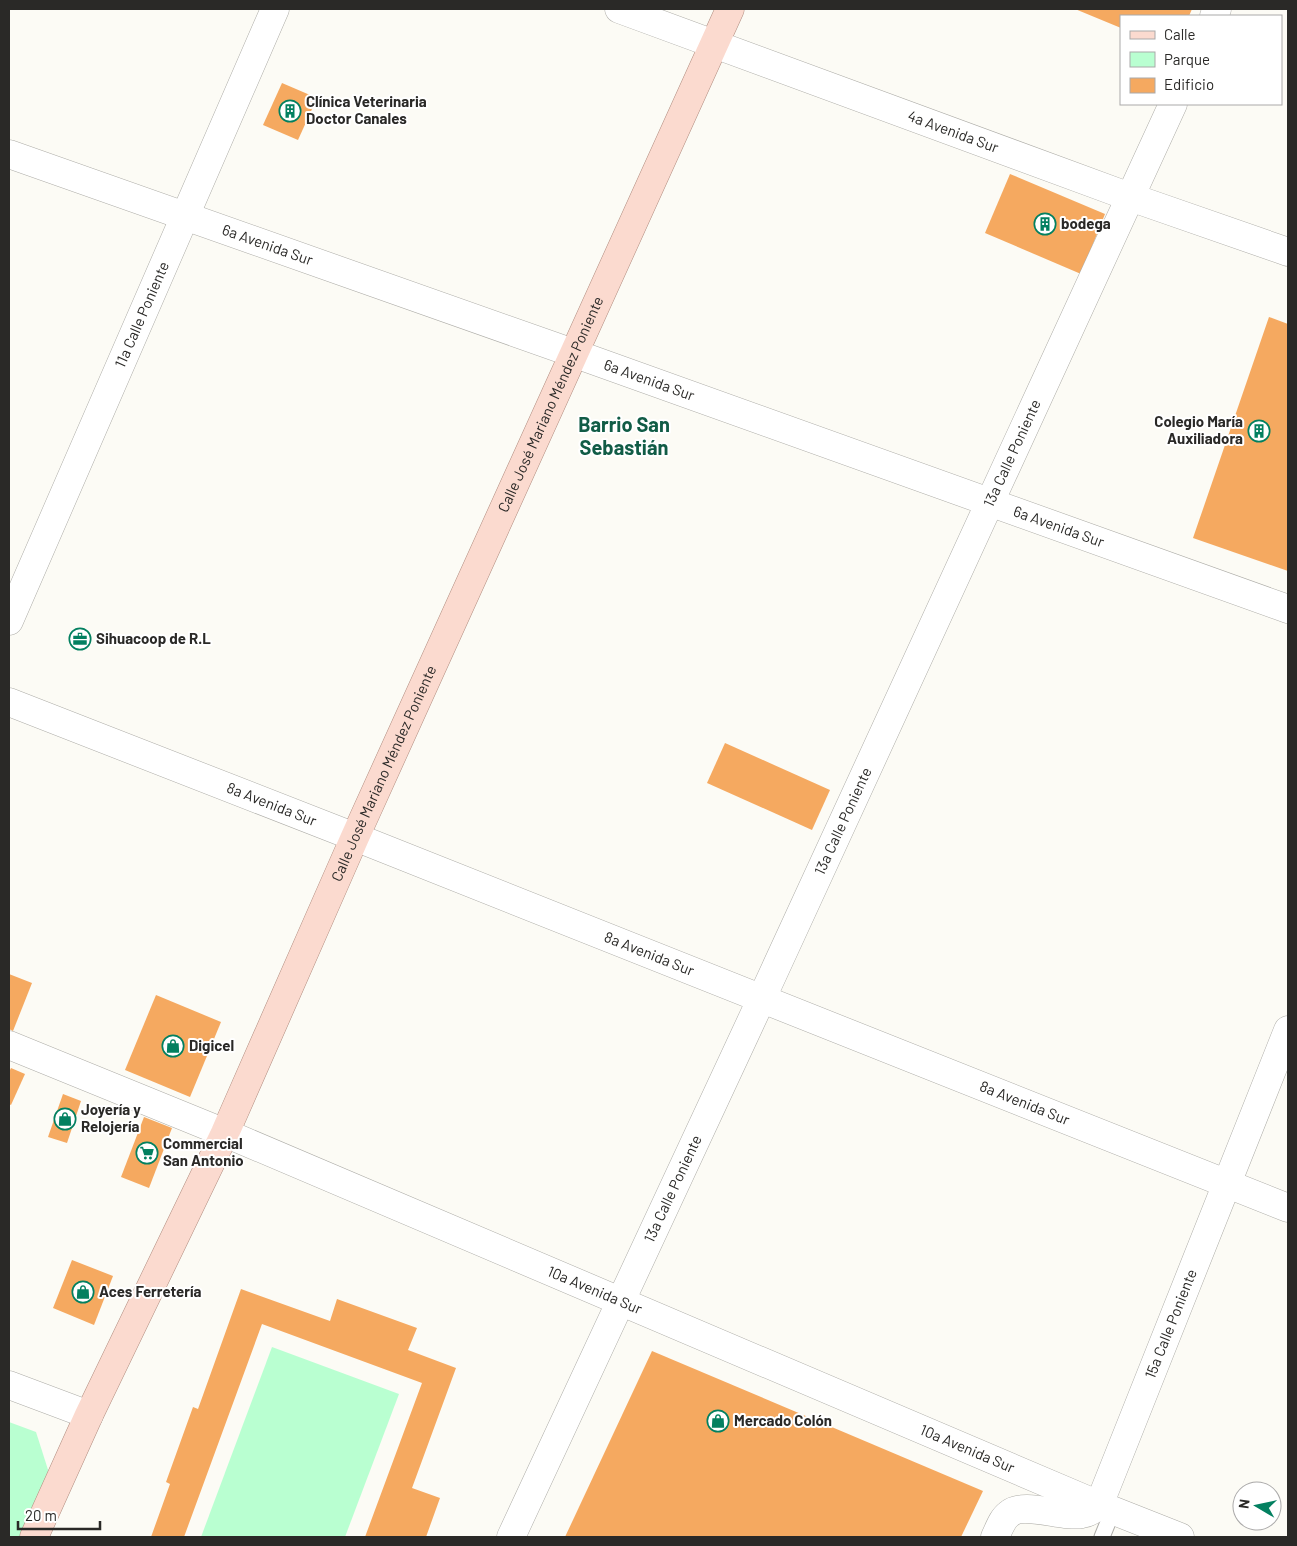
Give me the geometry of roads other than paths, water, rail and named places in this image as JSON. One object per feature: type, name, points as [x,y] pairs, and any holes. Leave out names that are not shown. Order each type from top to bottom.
[{"type":"main road","name":"Calle José Mariano Méndez Poniente","points":[[34,1537],[89,1415],[226,1133],[355,837],[730,9]]},
{"type":"street","name":"11a Calle Poniente","points":[[9,621],[275,9]]},
{"type":"street","name":"4a Avenida Sur","points":[[619,9],[1130,197],[1288,252]]},
{"type":"street","name":"13a Calle Poniente","points":[[511,1537],[761,1000],[1173,105]]},
{"type":"street","name":"6a Avenida Sur","points":[[9,154],[573,353],[1288,609]]},
{"type":"street","name":"8a Avenida Sur","points":[[9,702],[355,837],[1288,1208]]},
{"type":"street","name":"15a Calle Poniente","points":[[1106,1507],[1227,1184],[1288,1030]]},
{"type":"street","name":"10a Avenida Sur","points":[[9,1045],[226,1133],[1180,1537]]},
{"type":"street","points":[[9,1385],[89,1415]]},
{"type":"street","points":[[995,1537],[1004,1518],[1011,1512],[1022,1509],[1072,1515],[1084,1514],[1106,1507]]},
{"type":"lane","points":[[1102,1537],[1106,1507]]},
{"type":"place","name":"Clínica Veterinaria Doctor Canales","points":[[290,111]]},
{"type":"place","name":"bodega","points":[[1045,224]]},
{"type":"place","name":"Colegio María Auxiliadora","points":[[1259,431]]},
{"type":"place","name":"Sihuacoop de R.L","points":[[80,639]]},
{"type":"place","name":"Digicel","points":[[173,1046]]},
{"type":"place","name":"Joyería y Relojería","points":[[65,1119]]},
{"type":"place","name":"Commercial San Antonio","points":[[147,1153]]},
{"type":"place","name":"Aces Ferretería","points":[[83,1292]]},
{"type":"place","name":"Mercado Colón","points":[[718,1421]]},
{"type":"district","name":"Barrio San Sebastián","points":[[624,436]]}]
